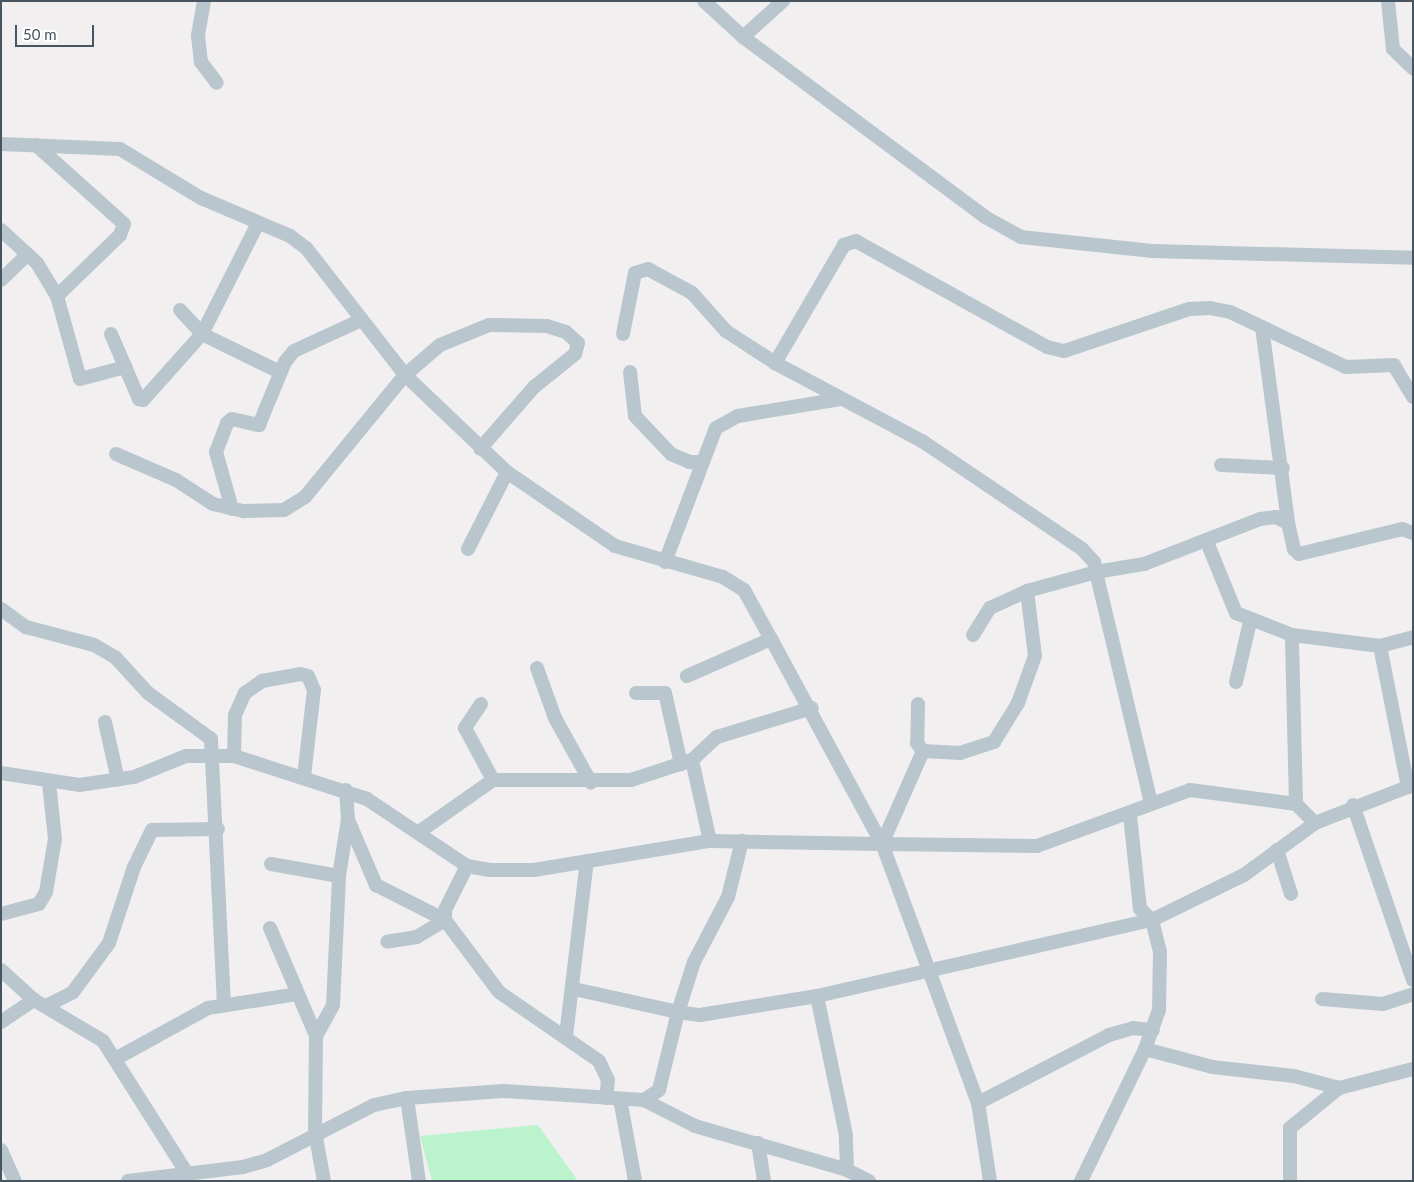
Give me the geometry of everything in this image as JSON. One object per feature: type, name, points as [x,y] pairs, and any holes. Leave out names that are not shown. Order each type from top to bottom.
[{"type":"street","points":[[204,1],[198,35],[201,62],[217,83]]},
{"type":"street","points":[[704,1],[743,37],[985,218],[1021,237],[1152,251],[1413,258]]},
{"type":"street","points":[[743,37],[783,1]]},
{"type":"street","points":[[1388,1],[1394,49],[1413,68]]},
{"type":"street","points":[[1,144],[120,149],[201,198],[290,236],[306,249],[359,321],[405,375],[507,472],[615,546],[735,582],[771,638],[812,708],[882,844],[927,970],[978,1103],[990,1181]]},
{"type":"street","points":[[36,145],[124,224],[120,236],[57,296]]},
{"type":"street","points":[[111,334],[125,367],[143,400],[202,334],[258,222]]},
{"type":"street","points":[[1,230],[28,254],[57,296],[80,379],[125,367]]},
{"type":"street","points":[[775,363],[844,245],[856,241],[1047,347],[1064,351],[1189,309],[1230,312],[1346,367],[1394,365],[1413,397]]},
{"type":"street","points":[[1,280],[28,254]]},
{"type":"street","points":[[623,334],[635,273],[648,269],[692,293],[726,331],[775,363],[922,440],[1082,549],[1094,562],[1151,803]]},
{"type":"street","points":[[180,310],[202,334],[280,372]]},
{"type":"street","points":[[232,510],[217,442],[232,419],[259,425],[280,372],[304,344],[359,321]]},
{"type":"street","points":[[116,454],[232,510],[270,512],[305,497],[405,375],[440,345],[489,326],[558,328],[578,343],[575,354],[534,387],[480,448]]},
{"type":"street","points":[[1262,327],[1283,468],[1288,523],[1294,549],[1299,554],[1402,529],[1413,533]]},
{"type":"street","points":[[630,372],[630,409],[635,416],[671,454],[690,462],[702,462]]},
{"type":"street","points":[[665,562],[716,428],[725,420],[841,399]]},
{"type":"street","points":[[1221,465],[1283,468]]},
{"type":"street","points":[[468,549],[507,472]]},
{"type":"street","points":[[973,635],[990,608],[1028,590],[1096,572],[1144,564],[1208,542],[1260,519],[1276,517],[1288,523]]},
{"type":"street","points":[[1208,542],[1231,605],[1250,622],[1292,635],[1380,646],[1413,637]]},
{"type":"street","points":[[923,751],[978,749],[994,742],[1000,733],[1018,702],[1035,656],[1028,590]]},
{"type":"street","points":[[1,609],[26,627],[94,645],[115,657],[148,693],[205,733],[215,753],[224,1005]]},
{"type":"street","points":[[1236,682],[1250,622]]},
{"type":"street","points":[[1292,635],[1296,804]]},
{"type":"street","points":[[687,676],[771,638]]},
{"type":"street","points":[[574,989],[678,1012],[700,1015],[817,996],[1152,920],[1218,891],[1315,823],[1353,806],[1410,786],[1380,646]]},
{"type":"street","points":[[537,668],[556,718],[591,783]]},
{"type":"street","points":[[234,756],[235,715],[246,693],[262,681],[300,674],[308,676],[314,690],[304,776]]},
{"type":"street","points":[[636,693],[665,693],[710,841]]},
{"type":"street","points":[[480,704],[465,728],[493,780]]},
{"type":"street","points":[[918,704],[917,742],[923,751]]},
{"type":"street","points":[[419,832],[493,780],[591,783],[631,780],[687,762],[717,737],[812,708]]},
{"type":"street","points":[[106,722],[118,780]]},
{"type":"street","points":[[882,844],[923,751]]},
{"type":"street","points":[[1,774],[49,782],[61,786],[118,780],[186,756],[215,753],[234,756],[346,790],[419,832],[467,866],[511,872],[710,841],[1037,846],[1130,815],[1151,803],[1190,790],[1296,804],[1315,823]]},
{"type":"street","points":[[1,914],[38,904],[46,892],[55,839],[49,782]]},
{"type":"street","points":[[316,1036],[333,1005],[339,876],[348,819],[346,790]]},
{"type":"street","points":[[1353,806],[1413,980]]},
{"type":"street","points":[[1080,1181],[1153,1030],[1161,988],[1160,952],[1152,920],[1140,909],[1130,815]]},
{"type":"street","points":[[348,819],[376,885],[445,920],[499,992],[566,1036],[604,1069],[635,1181]]},
{"type":"street","points":[[1,1022],[40,1003],[74,992],[108,943],[134,867],[152,830],[218,829]]},
{"type":"street","points":[[644,1100],[659,1090],[678,1012],[694,962],[728,897],[742,842]]},
{"type":"street","points":[[1277,850],[1291,894]]},
{"type":"street","points":[[566,1036],[574,989],[588,861]]},
{"type":"street","points":[[271,864],[339,876]]},
{"type":"street","points":[[445,920],[445,910],[467,866]]},
{"type":"street","points":[[387,942],[417,937],[445,920]]},
{"type":"street","points":[[270,928],[316,1036],[315,1132],[324,1181]]},
{"type":"street","points":[[1,970],[40,1003],[90,1030],[117,1058],[188,1174]]},
{"type":"street","points":[[117,1058],[181,1021],[224,1005],[297,994]]},
{"type":"street","points":[[1322,998],[1383,1004],[1413,994]]},
{"type":"street","points":[[817,996],[846,1134],[847,1170]]},
{"type":"street","points":[[978,1103],[1109,1035],[1133,1028],[1153,1030]]},
{"type":"street","points":[[1145,1049],[1212,1067],[1294,1076],[1339,1088]]},
{"type":"street","points":[[1290,1181],[1290,1128],[1339,1088],[1413,1069]]},
{"type":"street","points":[[128,1181],[170,1178],[267,1160],[315,1132],[374,1105],[407,1098],[465,1091],[644,1100],[680,1121],[847,1170],[869,1181]]},
{"type":"street","points":[[407,1098],[419,1181]]},
{"type":"street","points":[[758,1143],[764,1181]]},
{"type":"street","points":[[1,1150],[15,1181]]},
{"type":"green space","points":[[538,1125],[578,1181],[432,1181],[420,1136]]}]
